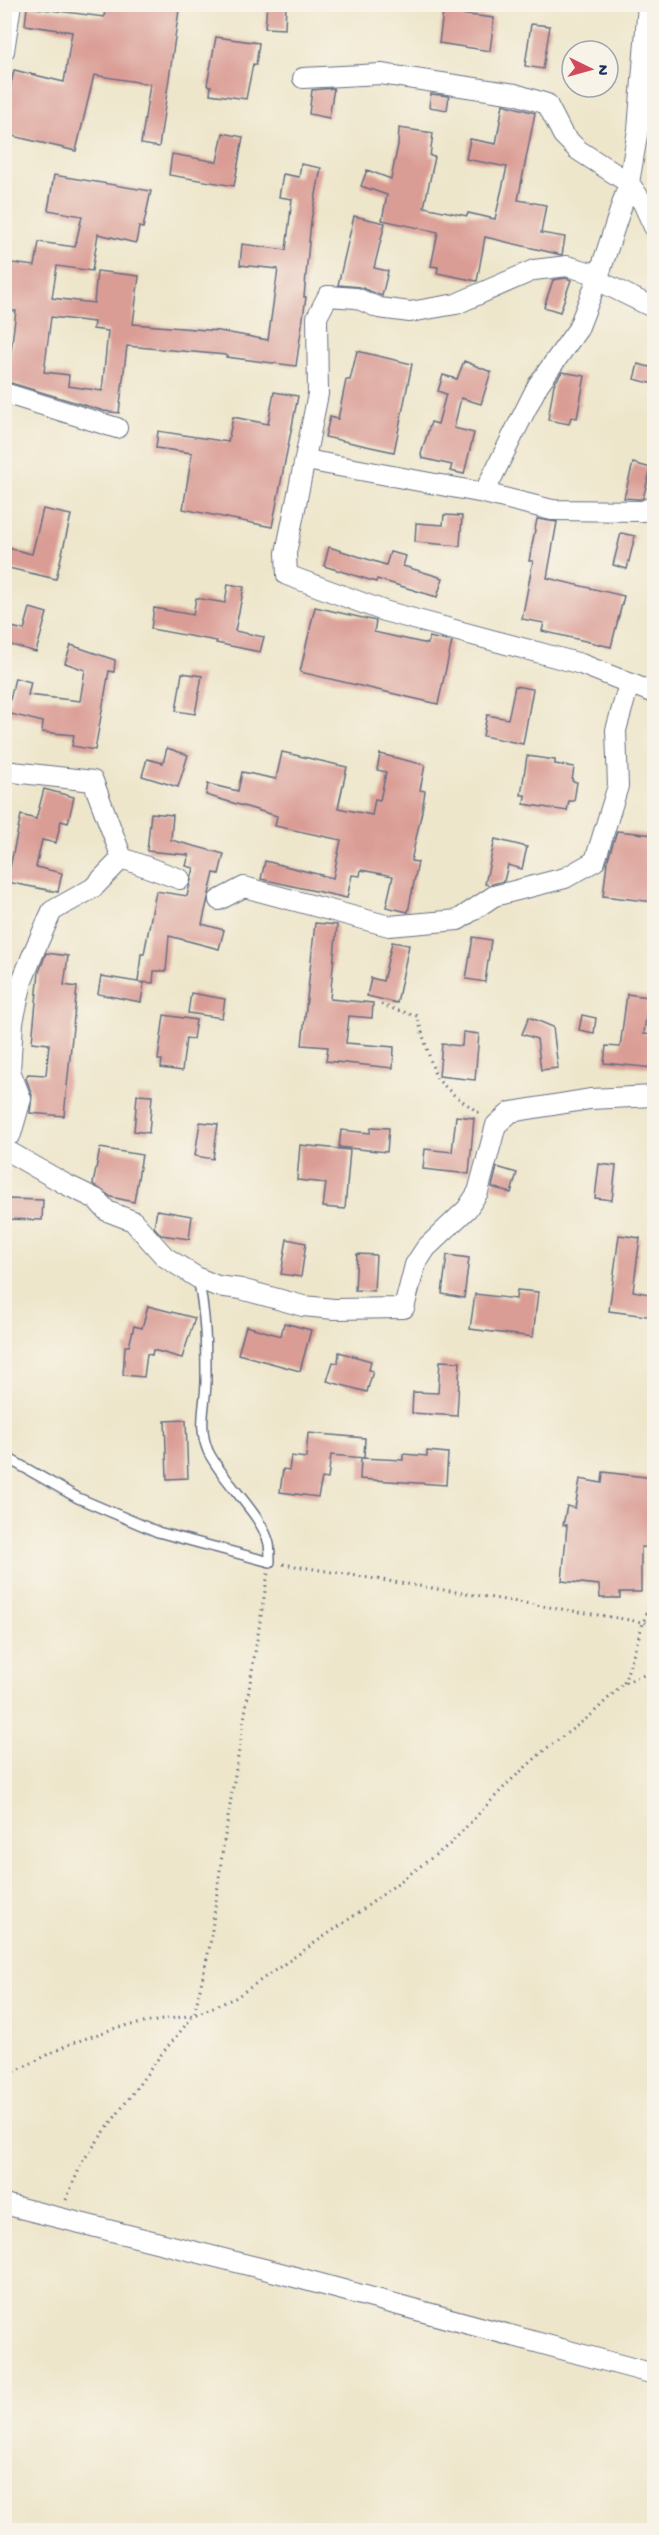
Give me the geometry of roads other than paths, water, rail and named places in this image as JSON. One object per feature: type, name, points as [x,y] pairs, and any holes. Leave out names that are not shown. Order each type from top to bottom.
[{"type":"street","points":[[4,51],[11,4]]},
{"type":"street","points":[[484,493],[538,385],[578,329],[598,278],[629,183],[638,130],[648,4]]},
{"type":"street","points":[[303,78],[381,74],[515,94],[547,104],[563,135],[578,150],[629,183],[643,203],[654,227]]},
{"type":"street","points":[[654,308],[598,278],[567,266],[534,270],[456,304],[410,312],[379,308],[356,298],[328,296],[317,317],[318,394],[286,553],[287,575],[384,612],[581,664],[654,693]]},
{"type":"street","points":[[4,393],[117,428]]},
{"type":"street","points":[[306,460],[484,493],[552,510],[643,511],[654,506]]},
{"type":"street","points":[[219,900],[244,886],[388,926],[458,920],[494,896],[565,878],[595,861],[618,786],[616,730],[629,684]]},
{"type":"street","points":[[4,771],[93,781],[122,858],[180,879]]},
{"type":"street","points":[[4,1134],[10,1134],[21,1099],[10,1071],[13,1022],[22,981],[35,949],[52,911],[93,888],[122,858]]},
{"type":"street","points":[[4,1149],[96,1199],[108,1211],[133,1221],[165,1257],[198,1278],[217,1286],[249,1291],[303,1306],[334,1310],[404,1308],[415,1265],[426,1248],[467,1209],[478,1192],[496,1125],[511,1112],[590,1099],[654,1096]]},
{"type":"street","points":[[4,2204],[280,2273],[654,2374]]},
{"type":"lane","points":[[4,1456],[78,1498],[158,1532],[270,1562],[268,1543],[260,1525],[209,1452],[201,1427],[206,1396],[206,1338],[205,1312],[198,1278]]}]
